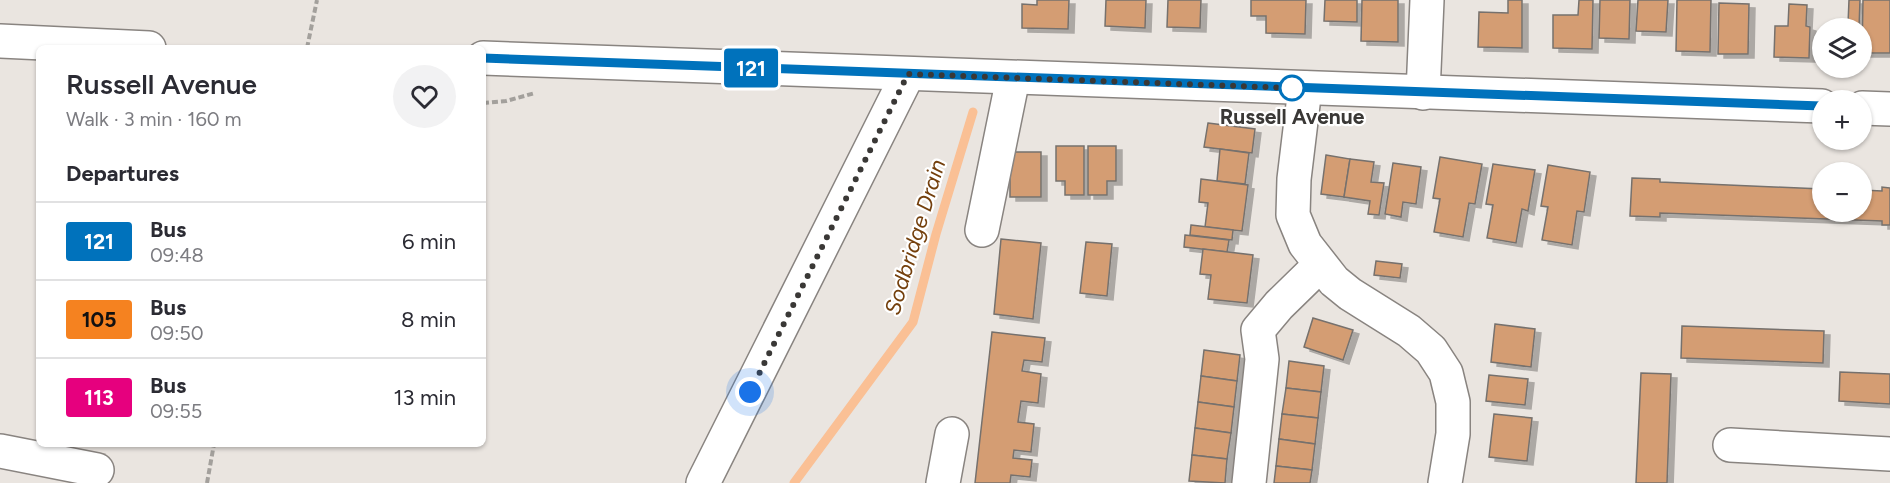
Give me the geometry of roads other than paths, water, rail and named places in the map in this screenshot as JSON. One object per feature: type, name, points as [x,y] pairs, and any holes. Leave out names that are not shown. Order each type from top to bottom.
[{"type":"street","points":[[1423,93],[1427,0]]},
{"type":"street","points":[[0,40],[93,45]]},
{"type":"street","points":[[486,58],[1812,106]]},
{"type":"street","points":[[704,483],[908,74]]},
{"type":"street","points":[[982,230],[1013,78]]},
{"type":"street","points":[[1305,88],[1294,179],[1293,215],[1305,244],[1334,281],[1350,294],[1409,331],[1431,350],[1446,373],[1453,402],[1453,434],[1445,483]]},
{"type":"street","points":[[1872,108],[1890,109]]},
{"type":"street","points":[[1249,483],[1262,359],[1258,330],[1279,305],[1320,265]]},
{"type":"street","points":[[943,483],[952,434]]},
{"type":"street","points":[[1730,445],[1890,454]]},
{"type":"street","points":[[0,451],[97,470]]},
{"type":"waterway","name":"Sodbridge Drain","points":[[794,483],[913,322],[936,234],[973,112]]},
{"type":"place","name":"Russell Avenue","points":[[1292,88]]}]
